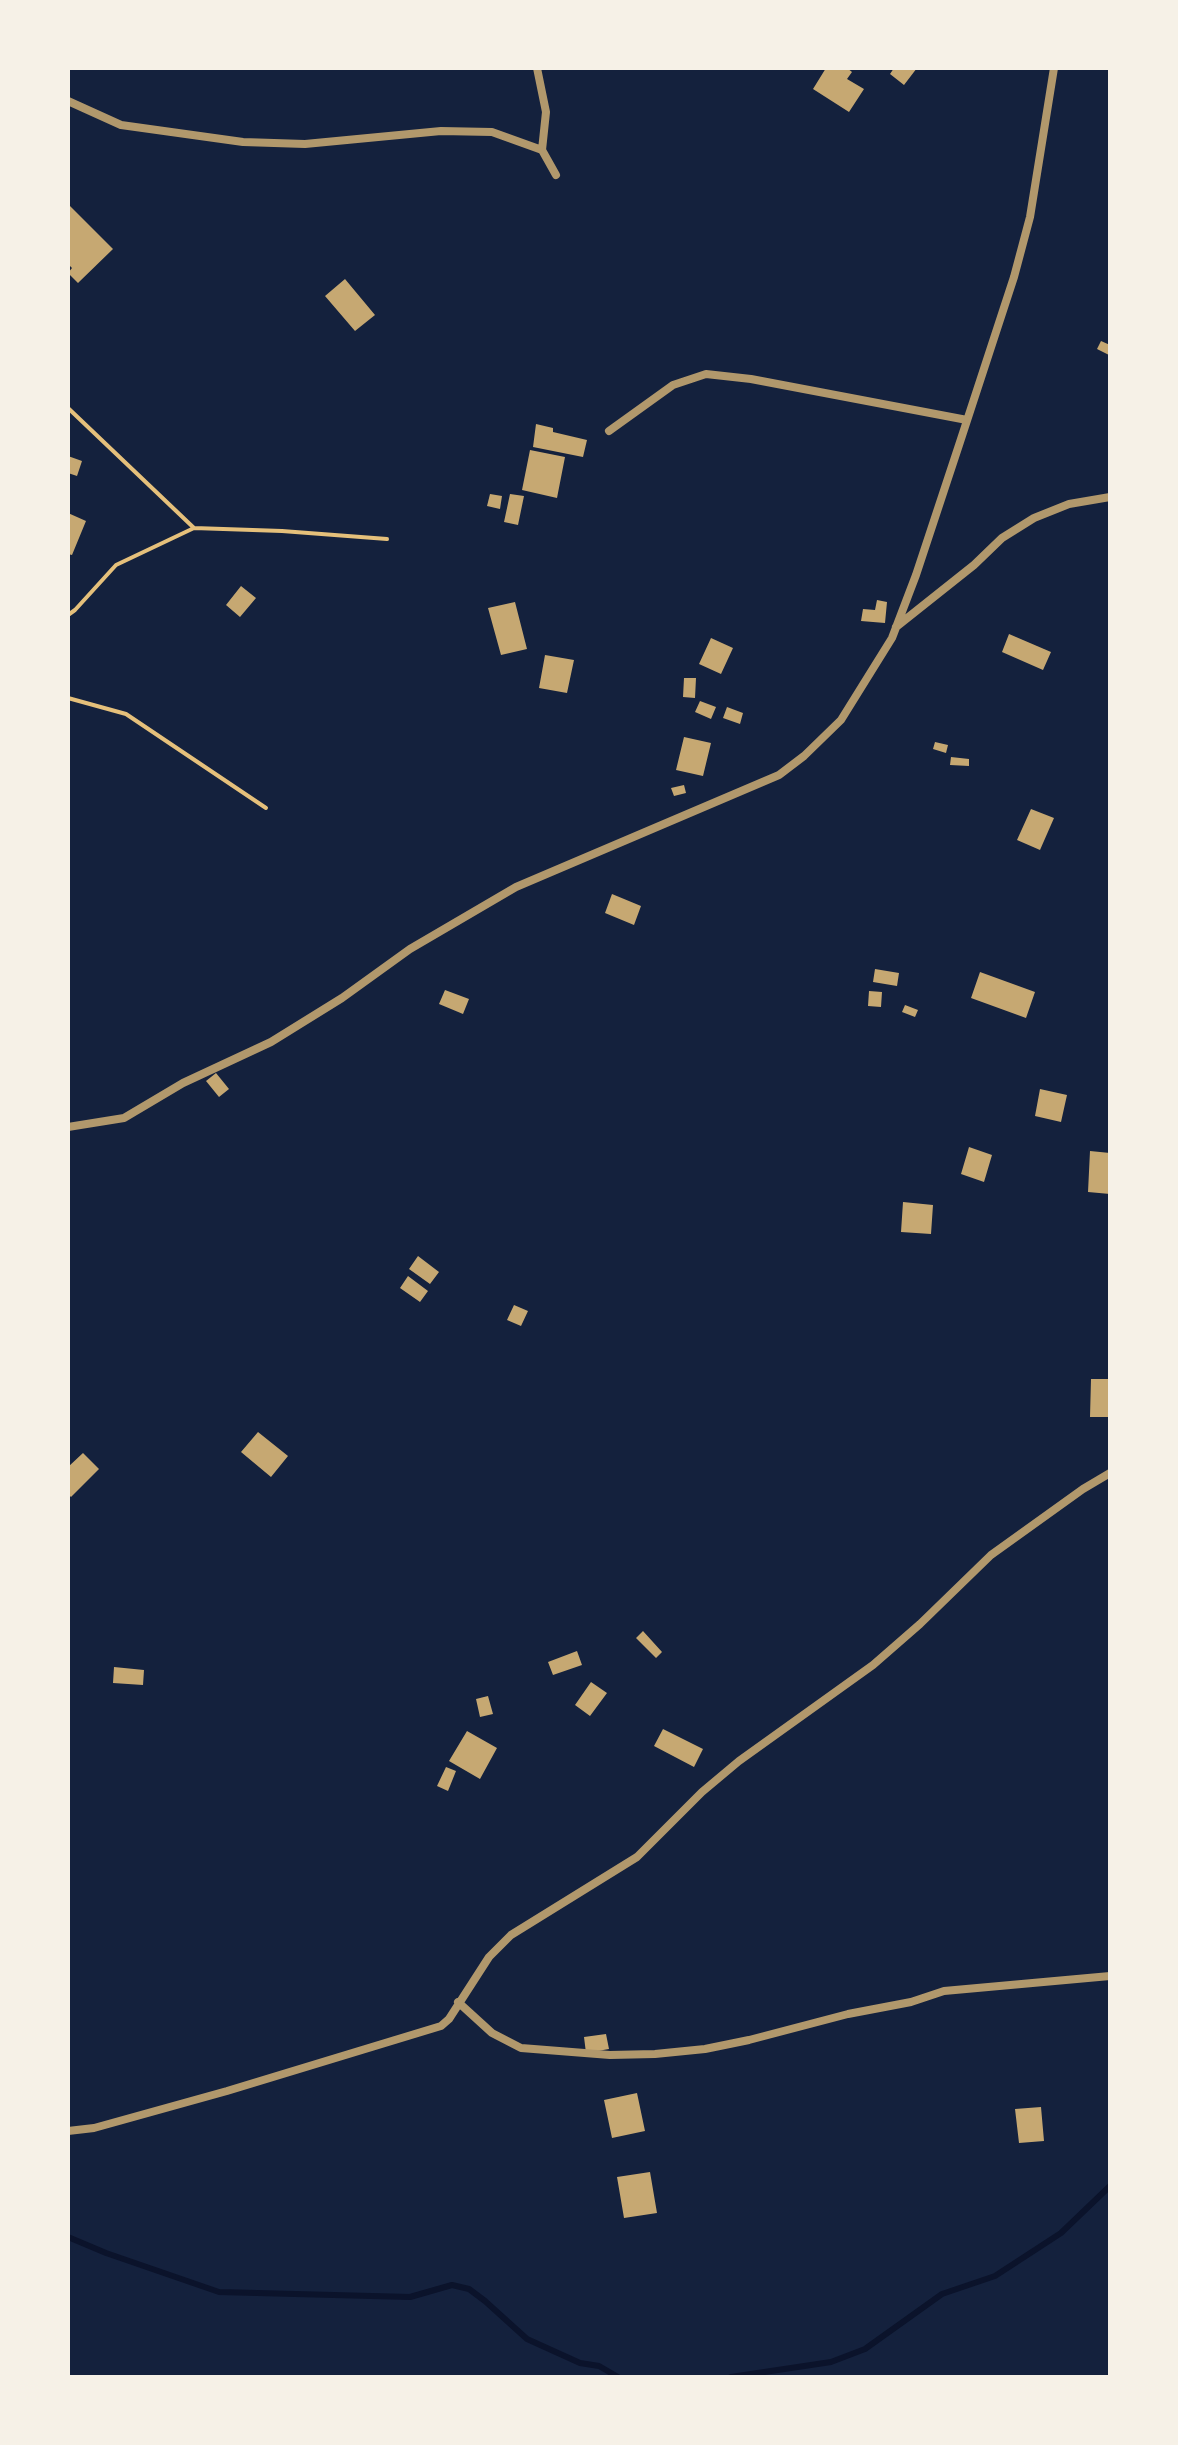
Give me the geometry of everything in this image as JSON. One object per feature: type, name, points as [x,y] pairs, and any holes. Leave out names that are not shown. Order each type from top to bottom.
[{"type":"street","points":[[537,68],[546,112],[542,150],[556,175]]},
{"type":"street","points":[[68,1127],[124,1118],[183,1083],[271,1042],[342,998],[410,949],[516,887],[779,775],[841,720],[896,627],[1014,277],[1030,217],[1054,68]]},
{"type":"street","points":[[68,101],[121,125],[243,142],[305,144],[441,131],[492,132],[542,150]]},
{"type":"street","points":[[609,431],[673,385],[706,374],[751,379],[967,420]]},
{"type":"street","points":[[896,627],[974,565],[1002,538],[1034,518],[1069,504],[1110,497]]},
{"type":"street","points":[[68,2131],[94,2128],[183,2104],[434,2030],[449,2019],[489,1957],[511,1935],[637,1857],[702,1792],[739,1761],[873,1665],[991,1555],[1070,1497],[1110,1473]]},
{"type":"street","points":[[458,2002],[492,2033],[521,2048],[610,2055],[655,2054],[705,2049],[749,2040],[848,2014],[911,2002],[944,1991],[1110,1976]]},
{"type":"path","points":[[68,408],[194,528]]},
{"type":"path","points":[[68,615],[116,565],[194,528],[387,539]]},
{"type":"path","points":[[68,698],[126,714],[266,808]]},
{"type":"building","points":[[826,68],[847,68],[852,72],[847,79],[864,89],[849,112],[813,89]]},
{"type":"building","points":[[894,68],[917,68],[904,85],[890,74]]},
{"type":"building","points":[[68,204],[113,249],[78,283],[68,273],[72,268],[68,264]]},
{"type":"building","points":[[345,279],[375,315],[355,331],[325,296]]},
{"type":"building","points":[[1101,341],[1110,345],[1109,355],[1097,349]]},
{"type":"building","points":[[536,424],[553,428],[553,432],[587,440],[583,457],[533,447]]},
{"type":"building","points":[[530,450],[565,457],[557,498],[522,490]]},
{"type":"building","points":[[68,456],[82,461],[77,476],[68,473]]},
{"type":"building","points":[[490,494],[502,496],[500,509],[487,506]]},
{"type":"building","points":[[510,494],[524,496],[518,525],[504,522]]},
{"type":"building","points":[[68,513],[86,521],[72,555],[68,554]]},
{"type":"building","points":[[241,586],[256,598],[240,617],[226,605]]},
{"type":"building","points":[[877,600],[887,602],[885,623],[861,621],[863,609],[875,610]]},
{"type":"building","points":[[515,602],[527,649],[501,655],[488,608]]},
{"type":"building","points":[[1009,634],[1051,652],[1043,670],[1002,652]]},
{"type":"building","points":[[711,638],[733,648],[721,674],[699,664]]},
{"type":"building","points":[[545,655],[574,660],[567,693],[539,688]]},
{"type":"building","points":[[684,678],[696,678],[695,698],[683,697]]},
{"type":"building","points":[[700,701],[716,707],[711,719],[695,712]]},
{"type":"building","points":[[727,707],[743,713],[740,724],[723,718]]},
{"type":"building","points":[[684,737],[711,743],[703,776],[676,770]]},
{"type":"building","points":[[935,742],[948,745],[946,753],[933,749]]},
{"type":"building","points":[[951,757],[969,759],[969,766],[950,765]]},
{"type":"building","points":[[684,785],[686,793],[674,796],[671,788]]},
{"type":"building","points":[[1031,809],[1054,818],[1040,850],[1017,840]]},
{"type":"building","points":[[612,894],[641,906],[634,925],[605,913]]},
{"type":"building","points":[[875,969],[899,973],[897,986],[873,982]]},
{"type":"building","points":[[980,972],[1035,992],[1026,1018],[971,998]]},
{"type":"building","points":[[445,990],[469,999],[463,1014],[439,1004]]},
{"type":"building","points":[[869,991],[882,992],[881,1007],[868,1006]]},
{"type":"building","points":[[905,1005],[918,1010],[915,1017],[902,1012]]},
{"type":"building","points":[[216,1073],[229,1089],[219,1097],[206,1081]]},
{"type":"building","points":[[1040,1089],[1067,1095],[1061,1122],[1035,1116]]},
{"type":"building","points":[[969,1147],[992,1155],[984,1182],[961,1174]]},
{"type":"building","points":[[1090,1151],[1110,1153],[1110,1194],[1088,1192]]},
{"type":"building","points":[[903,1202],[933,1205],[931,1234],[901,1232]]},
{"type":"building","points":[[418,1256],[439,1272],[430,1284],[409,1269]]},
{"type":"building","points":[[408,1276],[428,1291],[420,1302],[400,1288]]},
{"type":"building","points":[[514,1305],[528,1311],[521,1326],[507,1320]]},
{"type":"building","points":[[1091,1379],[1110,1379],[1110,1417],[1090,1417]]},
{"type":"building","points":[[258,1432],[288,1456],[271,1477],[241,1452]]},
{"type":"building","points":[[83,1453],[99,1469],[71,1497],[68,1494],[68,1467]]},
{"type":"building","points":[[643,1631],[662,1652],[656,1658],[636,1638]]},
{"type":"building","points":[[577,1651],[582,1665],[553,1675],[548,1662]]},
{"type":"building","points":[[114,1667],[144,1670],[143,1685],[113,1683]]},
{"type":"building","points":[[591,1682],[607,1693],[590,1716],[575,1705]]},
{"type":"building","points":[[488,1696],[493,1714],[480,1717],[476,1699]]},
{"type":"building","points":[[663,1729],[703,1749],[694,1767],[654,1746]]},
{"type":"building","points":[[467,1731],[497,1748],[480,1779],[449,1761]]},
{"type":"building","points":[[446,1767],[456,1771],[448,1791],[437,1786]]},
{"type":"building","points":[[606,2034],[609,2049],[586,2053],[584,2037]]},
{"type":"building","points":[[637,2093],[645,2131],[612,2138],[604,2100]]},
{"type":"building","points":[[1041,2107],[1044,2141],[1019,2143],[1015,2109]]},
{"type":"building","points":[[650,2172],[657,2213],[624,2218],[617,2177]]},
{"type":"waterway","points":[[731,2377],[831,2362],[865,2349],[942,2294],[995,2276],[1061,2233],[1110,2186]]},
{"type":"waterway","points":[[68,2237],[219,2292],[410,2297],[452,2285],[469,2289],[527,2339],[580,2363],[599,2366],[618,2377]]}]
